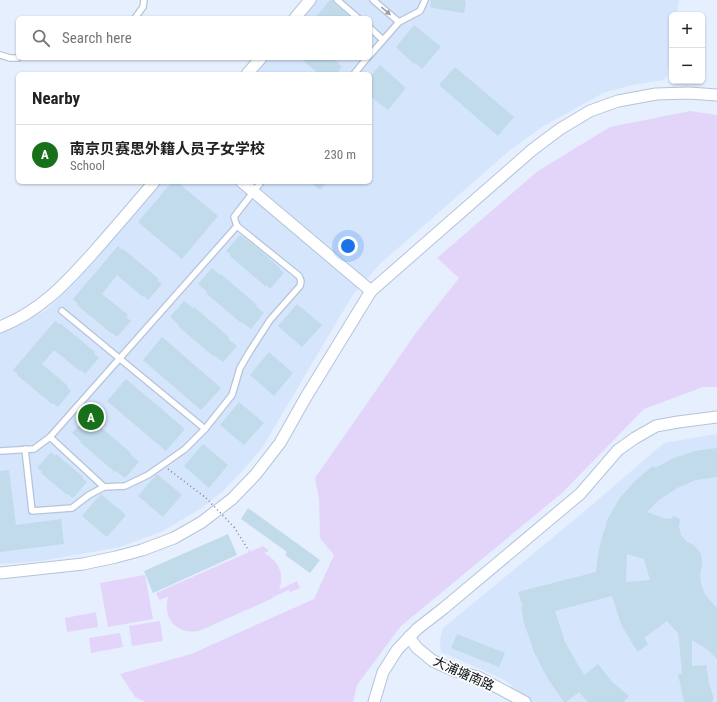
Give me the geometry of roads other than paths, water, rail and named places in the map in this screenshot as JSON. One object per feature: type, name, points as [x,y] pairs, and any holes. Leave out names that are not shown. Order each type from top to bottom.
[{"type":"street","points":[[297,16],[310,0]]},
{"type":"street","points":[[249,72],[259,60]]},
{"type":"street","points":[[0,573],[82,564],[116,557],[142,550],[174,538],[202,522],[232,499],[256,474],[280,443],[306,397],[372,291],[532,150],[560,129],[590,111],[618,101],[656,94],[690,93],[717,95]]},
{"type":"street","points":[[0,327],[28,313],[51,297],[105,240],[152,184]]},
{"type":"street","points":[[244,184],[372,291]]},
{"type":"street","points":[[374,702],[384,672],[397,650],[416,629],[444,608],[580,494],[618,450],[656,426],[717,417]]},
{"type":"street","name":"大浦塘南路","points":[[409,637],[417,648],[433,661],[455,671],[478,676],[525,702]]},
{"type":"lane","points":[[136,16],[143,7],[144,0]]},
{"type":"lane","points":[[337,0],[356,16]]},
{"type":"lane","points":[[373,0],[399,22]]},
{"type":"lane","points":[[372,53],[399,22],[420,11],[425,0]]},
{"type":"lane","points":[[372,30],[383,40]]},
{"type":"lane","points":[[0,55],[16,58]]},
{"type":"lane","points":[[356,72],[365,60]]},
{"type":"lane","points":[[25,449],[32,511],[72,508],[89,495],[104,487],[124,486],[148,474],[185,449],[204,429],[232,395],[240,368],[270,320],[300,286],[301,281],[299,276],[237,226],[234,217],[259,184]]},
{"type":"lane","points":[[0,451],[34,449],[50,437],[237,226]]},
{"type":"lane","points":[[62,311],[204,429]]},
{"type":"lane","points":[[50,437],[104,487]]},
{"type":"place","name":"南京贝赛思外籍人员子女学校","points":[[91,417]]}]
